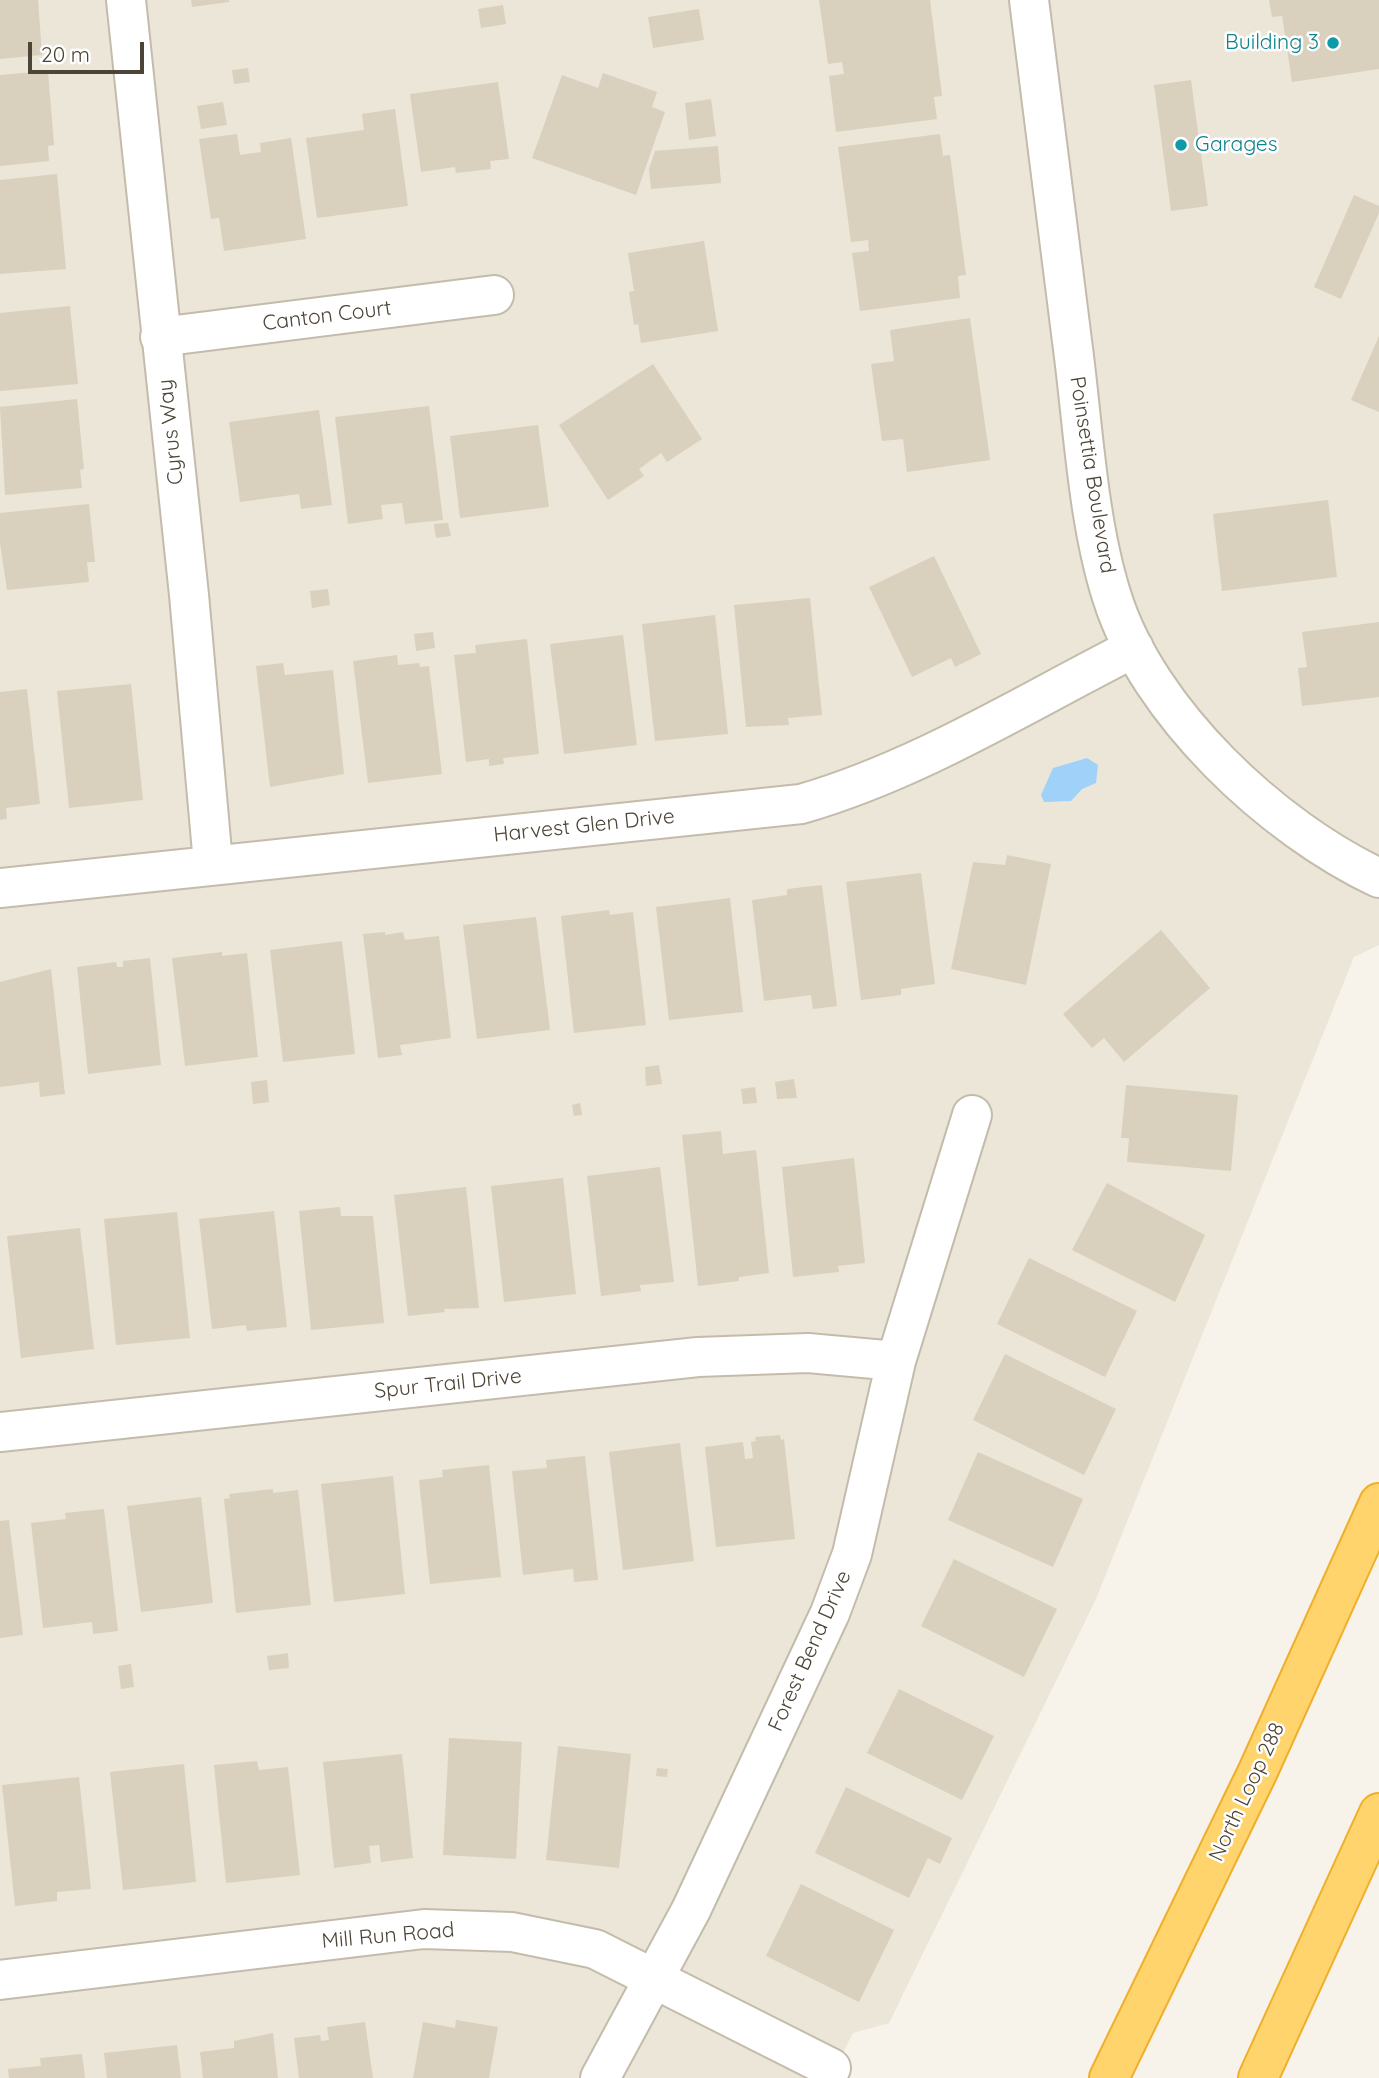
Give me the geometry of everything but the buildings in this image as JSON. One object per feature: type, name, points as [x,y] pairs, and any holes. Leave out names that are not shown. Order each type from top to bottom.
[{"type":"highway","name":"North Loop 288","points":[[1108,2078],[1258,1771],[1379,1503]]},
{"type":"highway","points":[[1258,2078],[1379,1813]]},
{"type":"street","name":"Cyrus Way","points":[[126,0],[189,595],[213,863]]},
{"type":"street","name":"Poinsettia Boulevard","points":[[1029,0],[1099,537],[1112,597],[1134,648],[1180,717],[1227,772],[1281,816],[1379,878]]},
{"type":"street","name":"Canton Court","points":[[160,337],[494,295]]},
{"type":"street","name":"Harvest Glen Drive","points":[[0,888],[213,863],[801,804],[857,788],[1134,648]]},
{"type":"street","name":"Forest Bend Drive","points":[[600,2078],[691,1910],[830,1613],[852,1554],[896,1361],[972,1115]]},
{"type":"street","name":"Spur Trail Drive","points":[[0,1432],[698,1357],[808,1353],[896,1361]]},
{"type":"street","name":"Mill Run Road","points":[[0,1979],[424,1930],[469,1929],[534,1936],[595,1950],[831,2068]]},
{"type":"shaded area","points":[[0,0],[1379,0],[1379,945],[1354,957],[1096,1599],[889,2023],[853,2033],[830,2078],[0,2078]]},
{"type":"water","points":[[1087,758],[1098,765],[1096,783],[1082,789],[1071,801],[1044,802],[1041,795],[1053,768]]},
{"type":"place","name":"Building 3","points":[[1333,43]]},
{"type":"place","name":"Garages","points":[[1181,145]]}]
